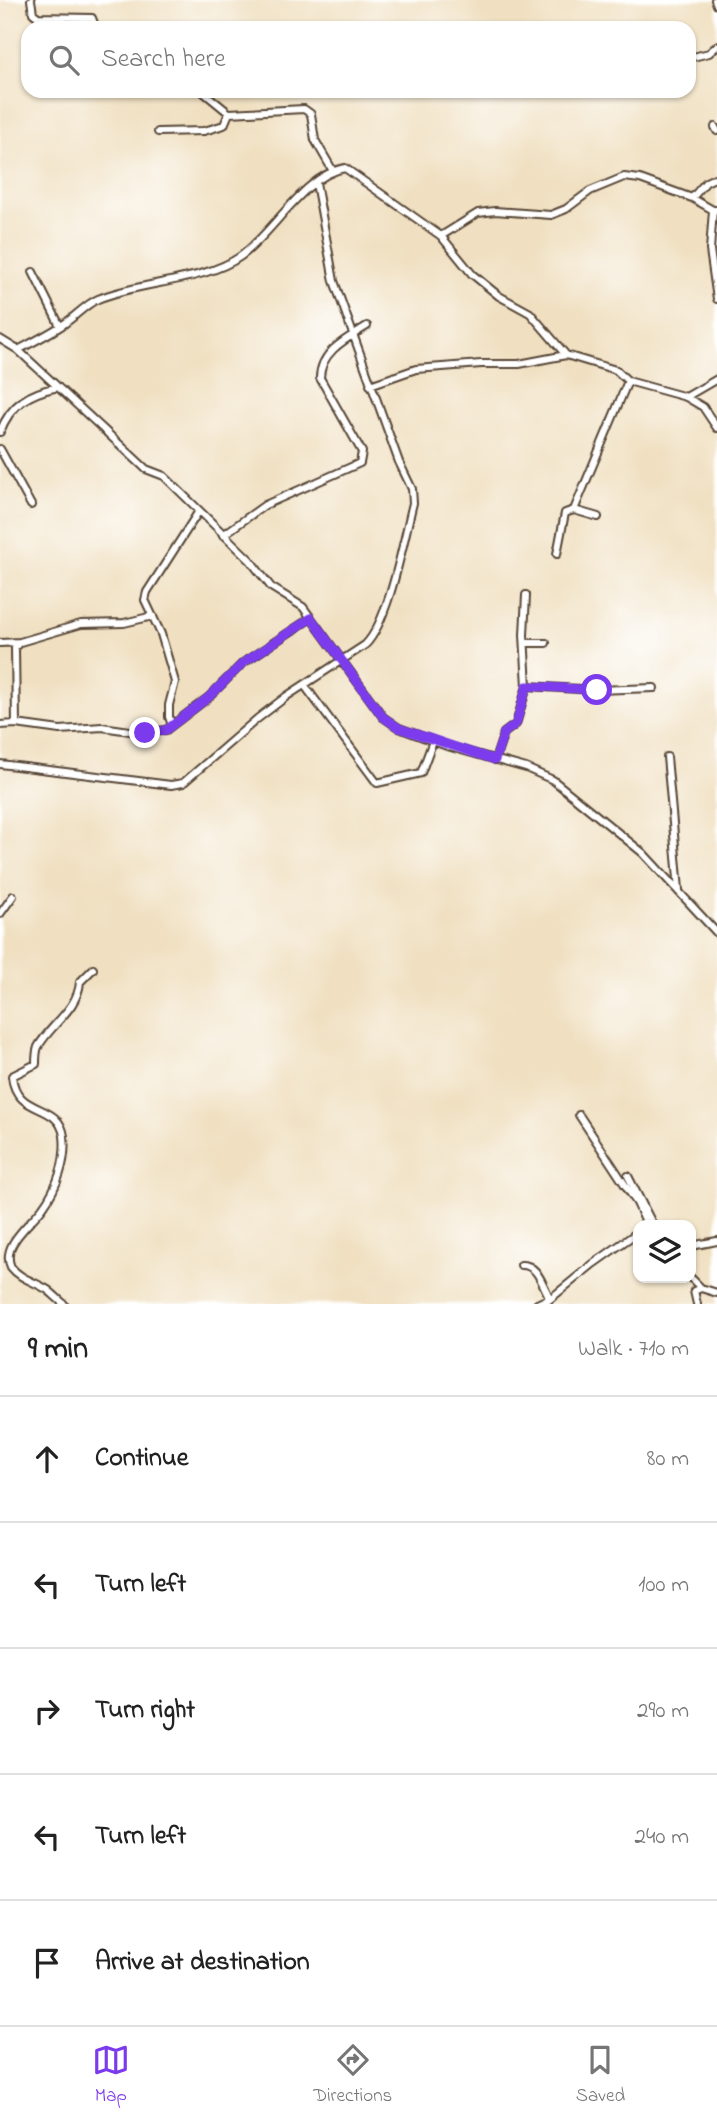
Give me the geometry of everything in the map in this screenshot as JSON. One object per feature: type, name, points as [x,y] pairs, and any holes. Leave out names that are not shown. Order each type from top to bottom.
[{"type":"street","points":[[31,0],[33,13],[38,17],[92,18],[93,21]]},
{"type":"street","points":[[715,0],[717,5]]},
{"type":"street","points":[[696,56],[709,53],[717,47]]},
{"type":"street","points":[[211,98],[229,113],[304,109],[311,114],[315,140],[333,171]]},
{"type":"street","points":[[158,132],[204,131],[224,125],[229,113]]},
{"type":"street","points":[[18,351],[96,300],[129,288],[209,271],[240,257],[299,196],[333,171],[345,168],[441,236],[472,274],[499,296],[530,313],[566,355]]},
{"type":"street","points":[[441,236],[478,213],[495,211],[551,215],[565,209],[590,191],[624,177],[640,179],[692,198],[715,210],[710,250],[717,299]]},
{"type":"street","points":[[692,198],[706,182],[717,177]]},
{"type":"street","points":[[0,765],[171,785],[183,783],[257,719],[365,645],[374,636],[387,603],[413,503],[412,489],[370,385],[334,281],[316,183]]},
{"type":"street","points":[[33,272],[60,326]]},
{"type":"street","points":[[223,535],[265,505],[360,463],[362,452],[320,379],[320,367],[324,358],[367,326]]},
{"type":"street","points":[[0,339],[18,351],[146,469],[164,476],[250,560],[271,587],[303,607],[383,717],[399,728],[433,741],[526,768],[553,780],[643,853],[717,933]]},
{"type":"street","points":[[370,385],[416,369],[519,364],[566,355],[616,370],[628,381],[686,397],[704,407],[717,428]]},
{"type":"street","points":[[686,397],[717,379]]},
{"type":"street","points":[[574,510],[628,381]]},
{"type":"street","points":[[0,432],[21,401],[35,392],[58,387]]},
{"type":"street","points":[[0,449],[31,505]]},
{"type":"street","points":[[558,555],[565,513],[574,510],[598,517]]},
{"type":"street","points":[[172,725],[169,705],[175,682],[161,634],[145,600],[147,592],[199,511]]},
{"type":"street","points":[[495,760],[504,733],[516,724],[527,686],[526,595]]},
{"type":"street","points":[[0,643],[20,642],[81,624],[124,623],[153,616]]},
{"type":"street","points":[[0,725],[16,724],[60,730],[102,727],[145,733],[166,730],[209,697],[243,663],[311,618]]},
{"type":"street","points":[[16,724],[15,647],[20,642]]},
{"type":"street","points":[[525,643],[546,643]]},
{"type":"street","points":[[305,685],[377,783],[421,773],[433,741]]},
{"type":"street","points":[[527,686],[597,690],[654,688]]},
{"type":"street","points":[[667,757],[679,890]]},
{"type":"street","points":[[0,914],[13,897]]},
{"type":"street","points":[[64,1304],[48,1290],[18,1274],[8,1263],[6,1252],[9,1244],[43,1208],[57,1182],[64,1157],[64,1135],[58,1122],[48,1113],[20,1099],[13,1088],[12,1076],[36,1063],[37,1049],[67,1011],[79,990],[80,982],[93,969]]},
{"type":"street","points":[[579,1115],[637,1203],[645,1220]]},
{"type":"street","points":[[628,1176],[650,1220]]},
{"type":"street","points":[[537,1304],[547,1301],[633,1236]]},
{"type":"street","points":[[696,1245],[717,1241]]},
{"type":"street","points":[[521,1265],[529,1265],[535,1269],[547,1301]]},
{"type":"street","points":[[696,1283],[701,1289]]},
{"type":"street","points":[[697,1304],[694,1291],[701,1289],[717,1293]]},
{"type":"route","points":[[145,733],[166,730],[209,697],[243,663],[311,618],[383,717],[399,728],[495,760],[504,733],[516,724],[527,686],[597,690]]}]
